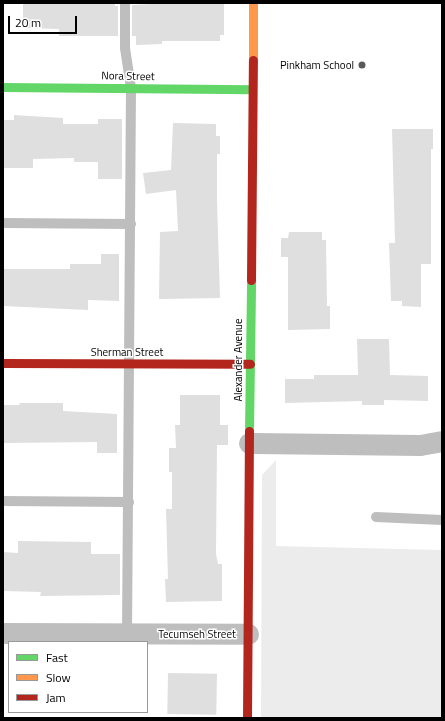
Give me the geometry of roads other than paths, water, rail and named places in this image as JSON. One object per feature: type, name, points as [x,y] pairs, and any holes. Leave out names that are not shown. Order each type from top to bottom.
[{"type":"street","name":"Alexander Avenue","points":[[247,718],[253,3]]},
{"type":"street","name":"Nora Street","points":[[3,87],[252,89]]},
{"type":"street","name":"Sherman Street","points":[[3,363],[250,364]]},
{"type":"street","points":[[249,443],[439,442]]},
{"type":"street","name":"Tecumseh Street","points":[[3,633],[248,634]]},
{"type":"lane","points":[[125,3],[125,48],[132,88],[127,634]]},
{"type":"lane","points":[[3,223],[131,224]]},
{"type":"lane","points":[[3,501],[129,502]]},
{"type":"lane","points":[[376,517],[442,520]]},
{"type":"place","name":"Pinkham School","points":[[362,65]]}]
